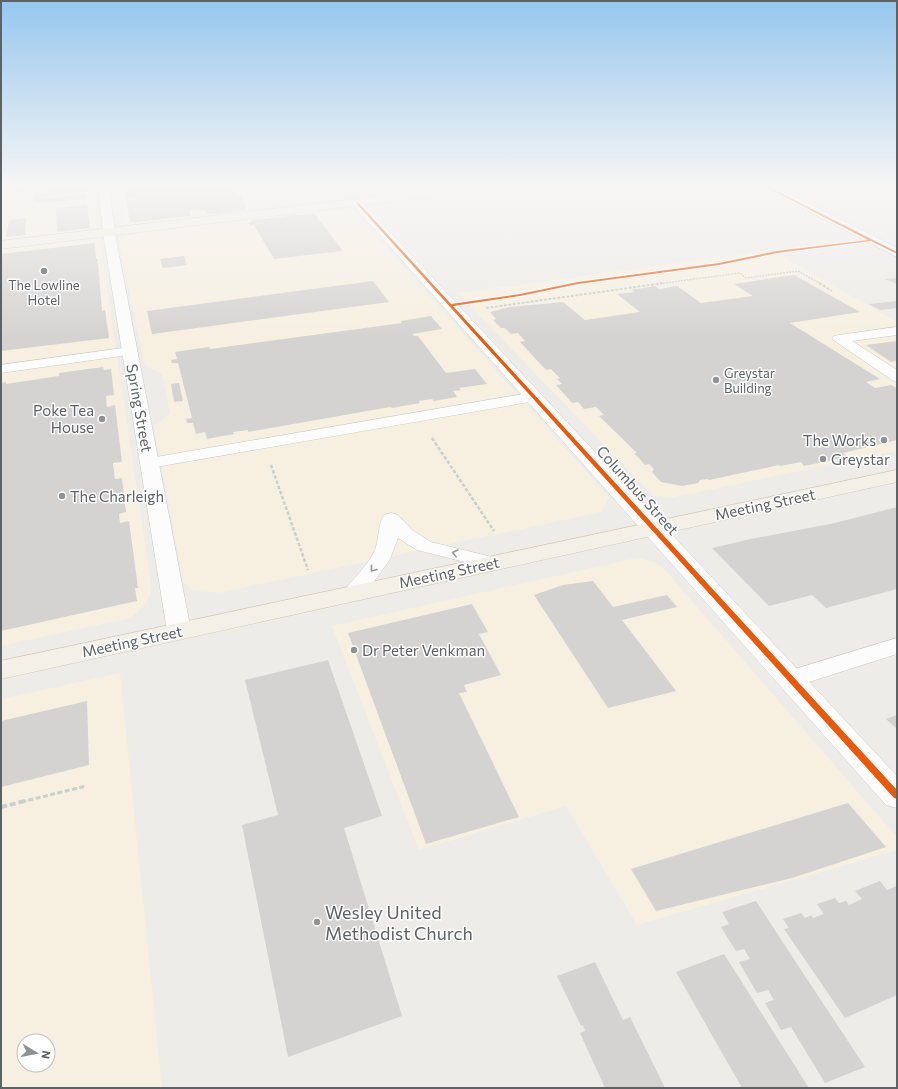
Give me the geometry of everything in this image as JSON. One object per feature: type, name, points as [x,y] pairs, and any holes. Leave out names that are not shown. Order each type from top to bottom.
[{"type":"main road","points":[[1,245],[84,236]]},
{"type":"main road","name":"Meeting Street","points":[[1,670],[654,527],[897,476]]},
{"type":"street","name":"Spring Street","points":[[110,236],[179,631]]},
{"type":"street","name":"Columbus Street","points":[[387,236],[654,527],[897,796]]},
{"type":"street","points":[[865,236],[897,252]]},
{"type":"lane","points":[[897,331],[840,339],[897,377]]},
{"type":"lane","points":[[1,369],[130,351]]},
{"type":"lane","points":[[150,464],[535,397]]},
{"type":"lane","points":[[354,593],[385,554],[391,537],[391,519],[405,534],[424,546],[493,563]]},
{"type":"lane","points":[[790,679],[897,646]]},
{"type":"path","points":[[479,309],[740,274],[746,278],[798,271],[832,290]]},
{"type":"path","points":[[418,417],[494,531]]},
{"type":"path","points":[[264,444],[308,570]]},
{"type":"path","points":[[1,808],[86,786]]},
{"type":"shaded area","points":[[1,236],[39,236],[1,240]]},
{"type":"shaded area","points":[[129,236],[376,236],[608,496],[607,502],[601,512],[218,593],[192,590],[184,582],[154,427],[170,413],[162,374],[145,366],[119,242],[121,239]]},
{"type":"shaded area","name":"The Charleigh","points":[[87,240],[100,241],[152,590],[145,605],[131,618],[1,646],[1,250]]},
{"type":"shaded area","name":"Greystar Building","points":[[771,250],[897,322],[897,451],[669,498],[653,496],[458,293]]},
{"type":"shaded area","points":[[640,558],[654,562],[664,569],[897,837],[897,850],[637,925],[566,806],[419,850],[332,626]]},
{"type":"shaded area","points":[[120,673],[162,1088],[1,1088],[1,699]]},
{"type":"building","points":[[260,236],[331,236],[343,251],[274,259]]},
{"type":"building","points":[[95,243],[96,258],[98,260],[96,264],[98,263],[102,311],[105,310],[109,338],[1,351],[1,254]]},
{"type":"building","points":[[184,256],[187,265],[163,268],[160,259]]},
{"type":"building","name":"Greystar Building","points":[[794,275],[860,312],[790,323],[880,379],[866,382],[875,388],[891,385],[897,388],[897,440],[843,453],[848,457],[804,466],[801,462],[779,465],[709,480],[700,480],[698,483],[682,486],[661,482],[652,472],[654,469],[649,464],[645,465],[634,453],[637,453],[599,416],[604,415],[596,407],[584,409],[578,402],[572,403],[556,385],[562,384],[557,379],[560,378],[551,369],[546,370],[520,342],[525,341],[518,333],[511,334],[505,328],[501,328],[493,320],[496,319],[490,312],[510,307],[563,302],[585,320],[640,312],[617,294],[634,292],[631,290],[655,286],[659,289],[677,286],[701,303],[753,296],[734,284]]},
{"type":"building","points":[[897,278],[897,284],[884,279]]},
{"type":"building","points":[[373,281],[389,302],[152,334],[147,311]]},
{"type":"building","points":[[897,301],[897,308],[880,310],[869,304]]},
{"type":"building","points":[[431,316],[442,329],[412,334],[414,336],[418,336],[446,373],[475,369],[487,384],[459,388],[461,390],[453,391],[457,397],[434,401],[432,399],[419,401],[420,403],[248,432],[248,430],[233,432],[234,434],[207,439],[205,432],[196,434],[193,423],[187,423],[186,419],[192,418],[178,363],[172,363],[171,360],[177,359],[175,352],[209,347],[210,349],[402,323],[401,321]]},
{"type":"building","points":[[897,341],[897,361],[891,362],[866,345]]},
{"type":"building","name":"The Charleigh","points":[[103,367],[104,370],[111,369],[114,395],[106,396],[107,407],[115,405],[122,462],[113,463],[115,479],[122,478],[126,512],[119,514],[120,523],[129,521],[138,588],[135,588],[137,601],[1,631],[1,383],[6,382],[6,384],[59,376],[59,373]]},
{"type":"building","points":[[179,383],[183,401],[174,402],[171,384]]},
{"type":"building","points":[[897,507],[897,589],[826,608],[812,595],[769,606],[712,548],[835,523]]},
{"type":"building","points":[[593,581],[613,607],[667,595],[677,607],[622,620],[676,691],[608,708],[534,595],[563,585]]},
{"type":"building","points":[[472,604],[488,632],[479,634],[501,675],[464,685],[467,692],[459,693],[519,817],[426,844],[348,633]]},
{"type":"building","name":"Wesley United Methodist Church","points":[[328,660],[382,816],[344,828],[402,1016],[288,1057],[242,825],[278,815],[245,680]]},
{"type":"building","points":[[87,701],[89,765],[1,787],[1,721]]},
{"type":"building","points":[[897,715],[897,729],[886,719]]},
{"type":"building","points":[[848,803],[886,847],[792,878],[656,911],[631,869]]},
{"type":"building","points":[[880,881],[887,890],[897,886],[897,995],[845,1018],[784,929],[789,928],[783,919],[801,913],[805,918],[811,915],[813,918],[824,914],[817,904],[835,898],[839,903],[846,901],[849,905],[862,899],[855,891]]},
{"type":"building","points":[[756,901],[865,1067],[825,1083],[791,1027],[781,1030],[765,1003],[774,1000],[768,990],[757,993],[739,962],[750,959],[744,949],[736,951],[721,927],[729,924],[722,912]]},
{"type":"building","points":[[724,954],[809,1088],[742,1088],[676,972]]},
{"type":"building","points":[[595,962],[623,1020],[630,1017],[665,1088],[605,1088],[580,1033],[585,1031],[583,1025],[581,1026],[557,976]]},
{"type":"cycle path","points":[[387,236],[897,796]]},
{"type":"cycle path","points":[[863,236],[897,253]]},
{"type":"cycle path","points":[[451,305],[520,295],[578,283],[719,264],[777,252],[872,240]]},
{"type":"place","name":"The Lowline Hotel","points":[[44,271]]},
{"type":"place","name":"Greystar Building","points":[[716,380]]},
{"type":"place","name":"Poke Tea House","points":[[102,419]]},
{"type":"place","name":"The Works","points":[[884,440]]},
{"type":"place","name":"Greystar","points":[[823,459]]},
{"type":"place","name":"The Charleigh","points":[[62,496]]},
{"type":"place","name":"Dr Peter Venkman","points":[[354,650]]},
{"type":"place","name":"Wesley United Methodist Church","points":[[317,922]]}]
